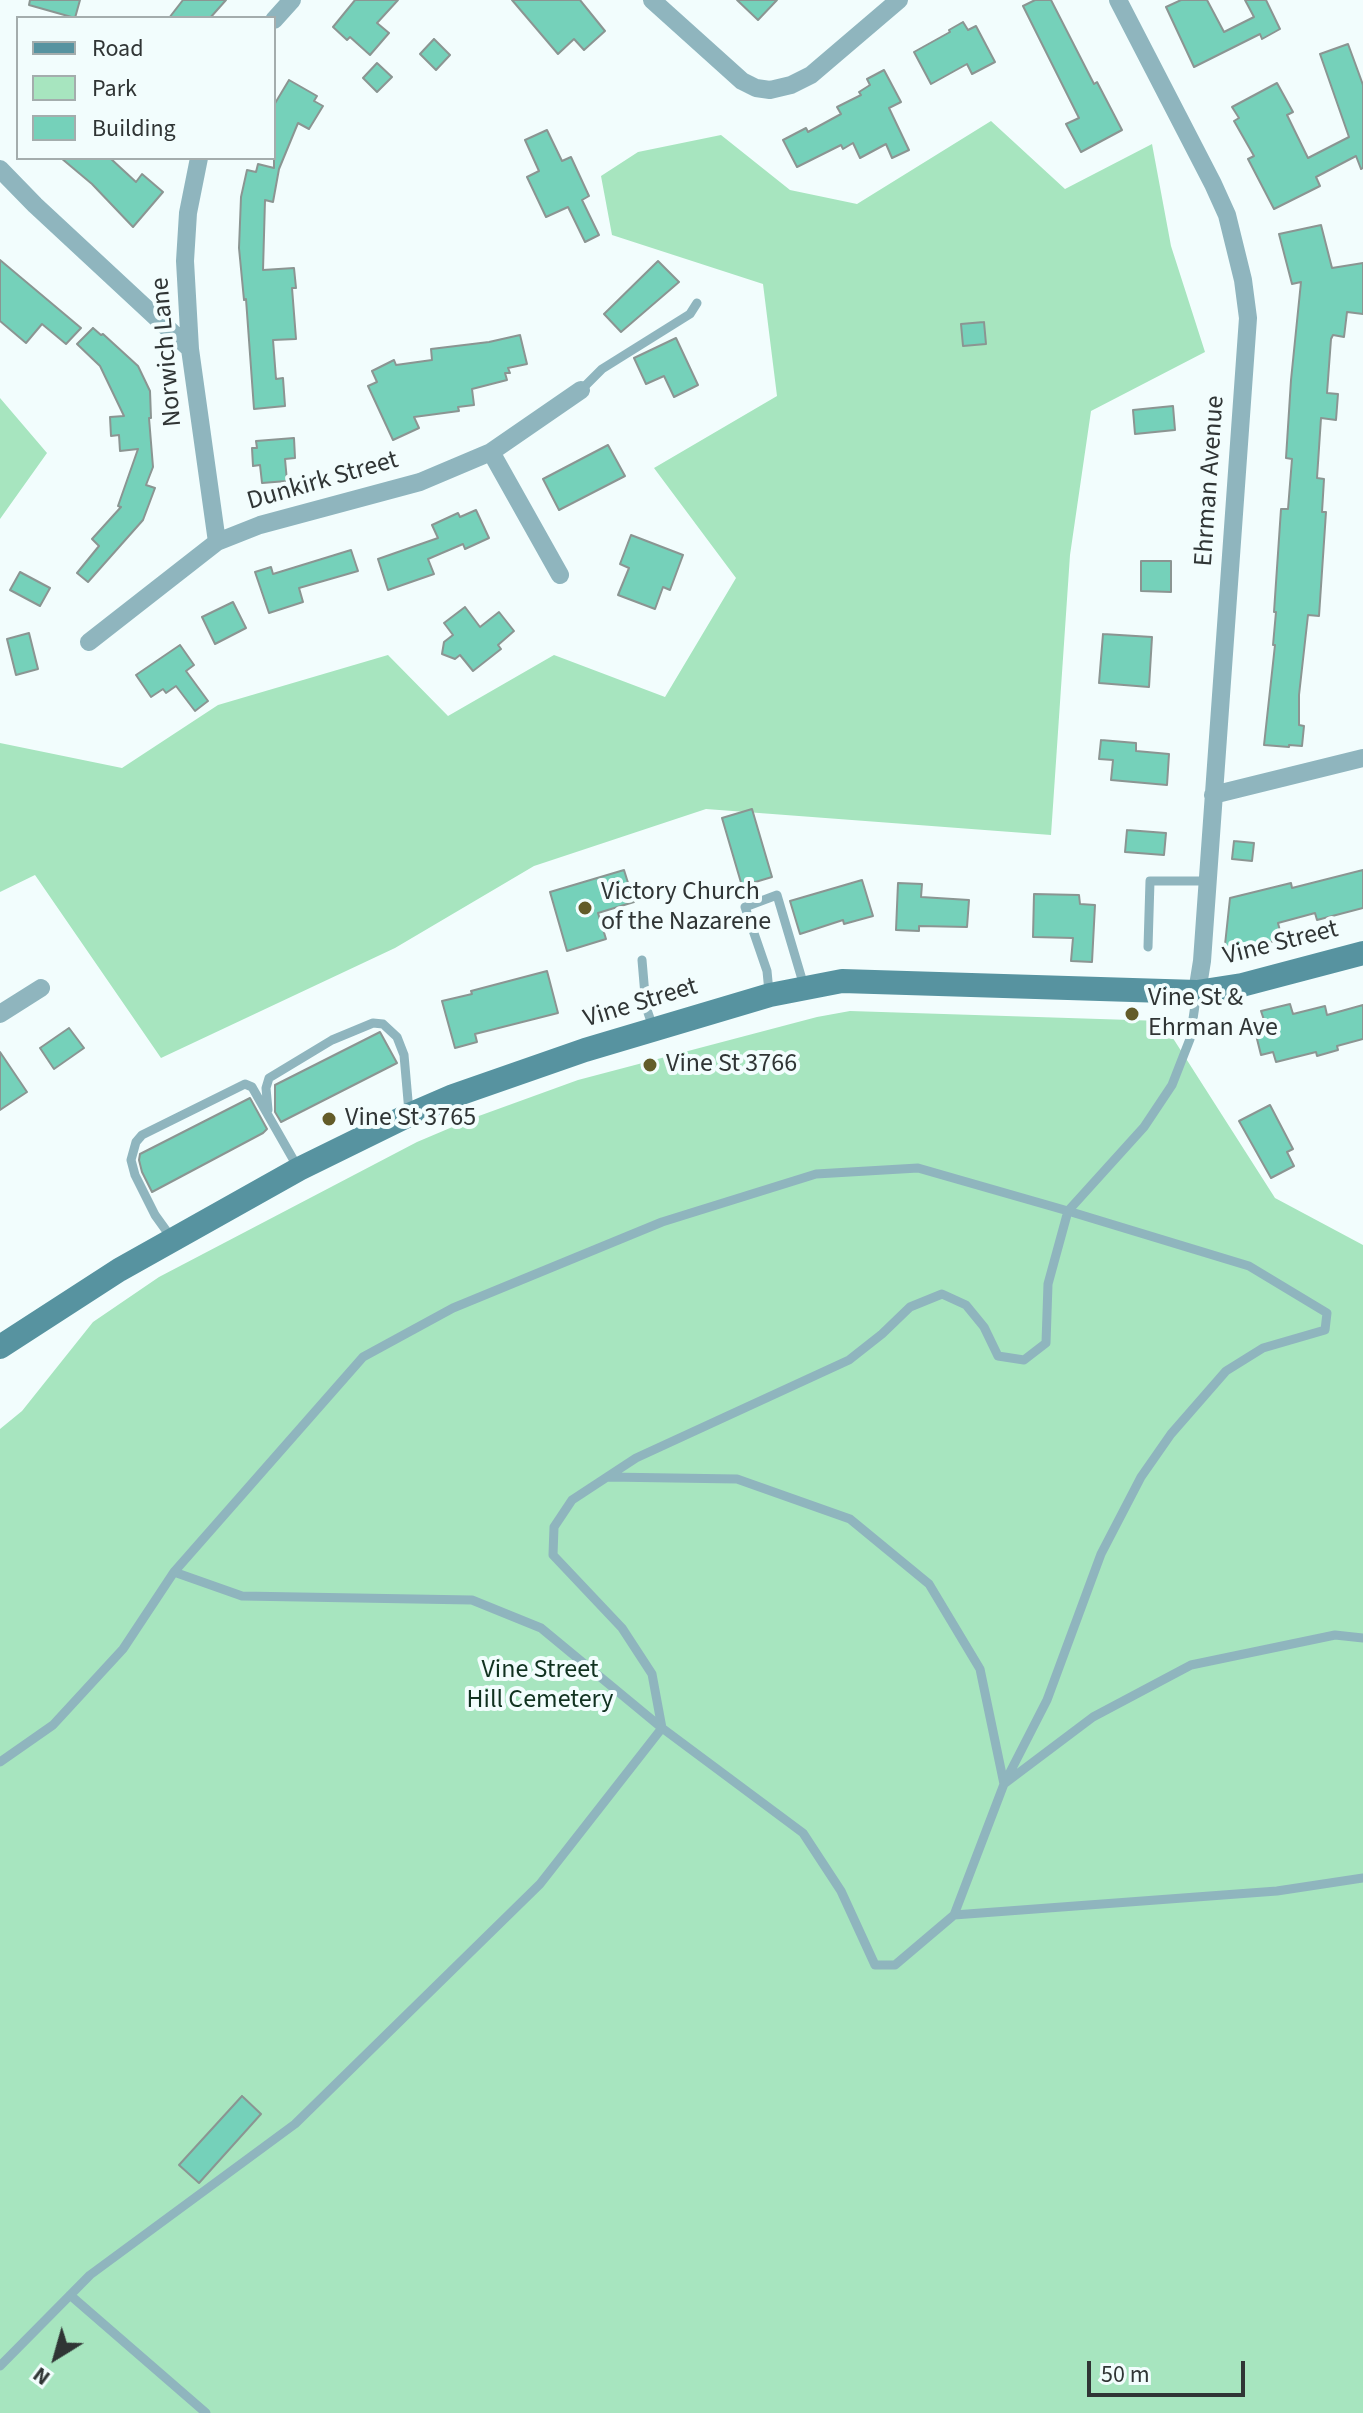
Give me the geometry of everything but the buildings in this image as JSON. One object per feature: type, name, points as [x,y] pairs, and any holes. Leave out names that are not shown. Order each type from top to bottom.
[{"type":"main road","name":"Vine Street","points":[[0,1347],[119,1270],[299,1169],[409,1115],[453,1096],[770,995],[842,981],[1197,992],[1242,985],[1363,953]]},
{"type":"street","points":[[276,18],[292,0]]},
{"type":"street","points":[[652,0],[742,81],[770,90],[791,85],[811,75],[899,0]]},
{"type":"street","name":"Ehrman Avenue","points":[[1118,0],[1227,215],[1243,280],[1248,318],[1202,961],[1197,992]]},
{"type":"street","name":"Norwich Lane","points":[[199,160],[188,213],[186,249],[190,349],[217,542]]},
{"type":"street","points":[[0,169],[190,349]]},
{"type":"street","name":"Dunkirk Street","points":[[89,642],[217,542],[260,525],[420,482],[491,452],[581,390]]},
{"type":"street","points":[[491,452],[560,575]]},
{"type":"street","points":[[1213,795],[1363,758]]},
{"type":"street","points":[[0,1014],[41,988]]},
{"type":"lane","points":[[581,390],[602,369],[690,314],[697,303]]},
{"type":"lane","points":[[1148,947],[1150,881],[1207,881]]},
{"type":"lane","points":[[770,995],[767,971],[745,907],[777,895],[804,986]]},
{"type":"lane","points":[[642,960],[646,1007],[654,1030]]},
{"type":"lane","points":[[0,2366],[90,2275],[295,2124],[540,1884],[662,1728],[652,1674],[622,1628],[553,1555],[554,1527],[572,1500],[636,1458],[849,1360],[910,1307],[942,1294],[966,1305],[984,1327],[998,1356],[1024,1360],[1046,1343],[1048,1284],[1068,1211],[1144,1127],[1172,1085],[1190,1039],[1197,992]]},
{"type":"lane","points":[[270,1117],[266,1088],[269,1078],[332,1040],[373,1023],[383,1024],[391,1030],[401,1046],[408,1084],[409,1115]]},
{"type":"lane","points":[[173,1241],[155,1215],[135,1175],[131,1160],[136,1142],[142,1135],[245,1084],[252,1087],[299,1169]]},
{"type":"lane","points":[[0,1762],[53,1725],[123,1649],[174,1572],[363,1357],[453,1308],[662,1222],[816,1174],[918,1168],[1249,1266],[1327,1313],[1325,1330],[1263,1348],[1226,1371],[1171,1434],[1141,1477],[1101,1554],[1047,1700],[1004,1784],[954,1915],[895,1965],[875,1965],[841,1891],[803,1833],[662,1728],[541,1628],[472,1600],[242,1596],[174,1572]]},
{"type":"lane","points":[[607,1477],[737,1479],[850,1519],[929,1584],[980,1669],[1004,1784]]},
{"type":"lane","points":[[1004,1784],[1093,1717],[1191,1665],[1335,1635],[1363,1638]]},
{"type":"lane","points":[[954,1915],[1277,1891],[1363,1878]]},
{"type":"lane","points":[[70,2295],[206,2413]]},
{"type":"green space","points":[[991,121],[1065,189],[1152,144],[1171,246],[1205,352],[1091,411],[1070,555],[1051,835],[706,809],[534,866],[395,948],[161,1058],[35,875],[0,892],[0,743],[122,768],[218,705],[388,655],[448,716],[554,655],[665,697],[736,578],[654,468],[777,396],[763,284],[612,235],[601,176],[638,152],[721,135],[790,190],[857,204]]},
{"type":"green space","points":[[0,398],[47,453],[0,519]]},
{"type":"green space","name":"Vine Street Hill Cemetery","points":[[850,1011],[1162,1021],[1275,1198],[1363,1245],[1363,2413],[0,2413],[0,1429],[22,1411],[93,1322],[159,1277],[417,1142],[578,1080]]},
{"type":"place","name":"Victory Church of the Nazarene","points":[[585,908]]},
{"type":"place","name":"Vine St & Ehrman Ave","points":[[1132,1014]]},
{"type":"place","name":"Vine St 3766","points":[[650,1065]]},
{"type":"place","name":"Vine St 3765","points":[[329,1119]]}]
